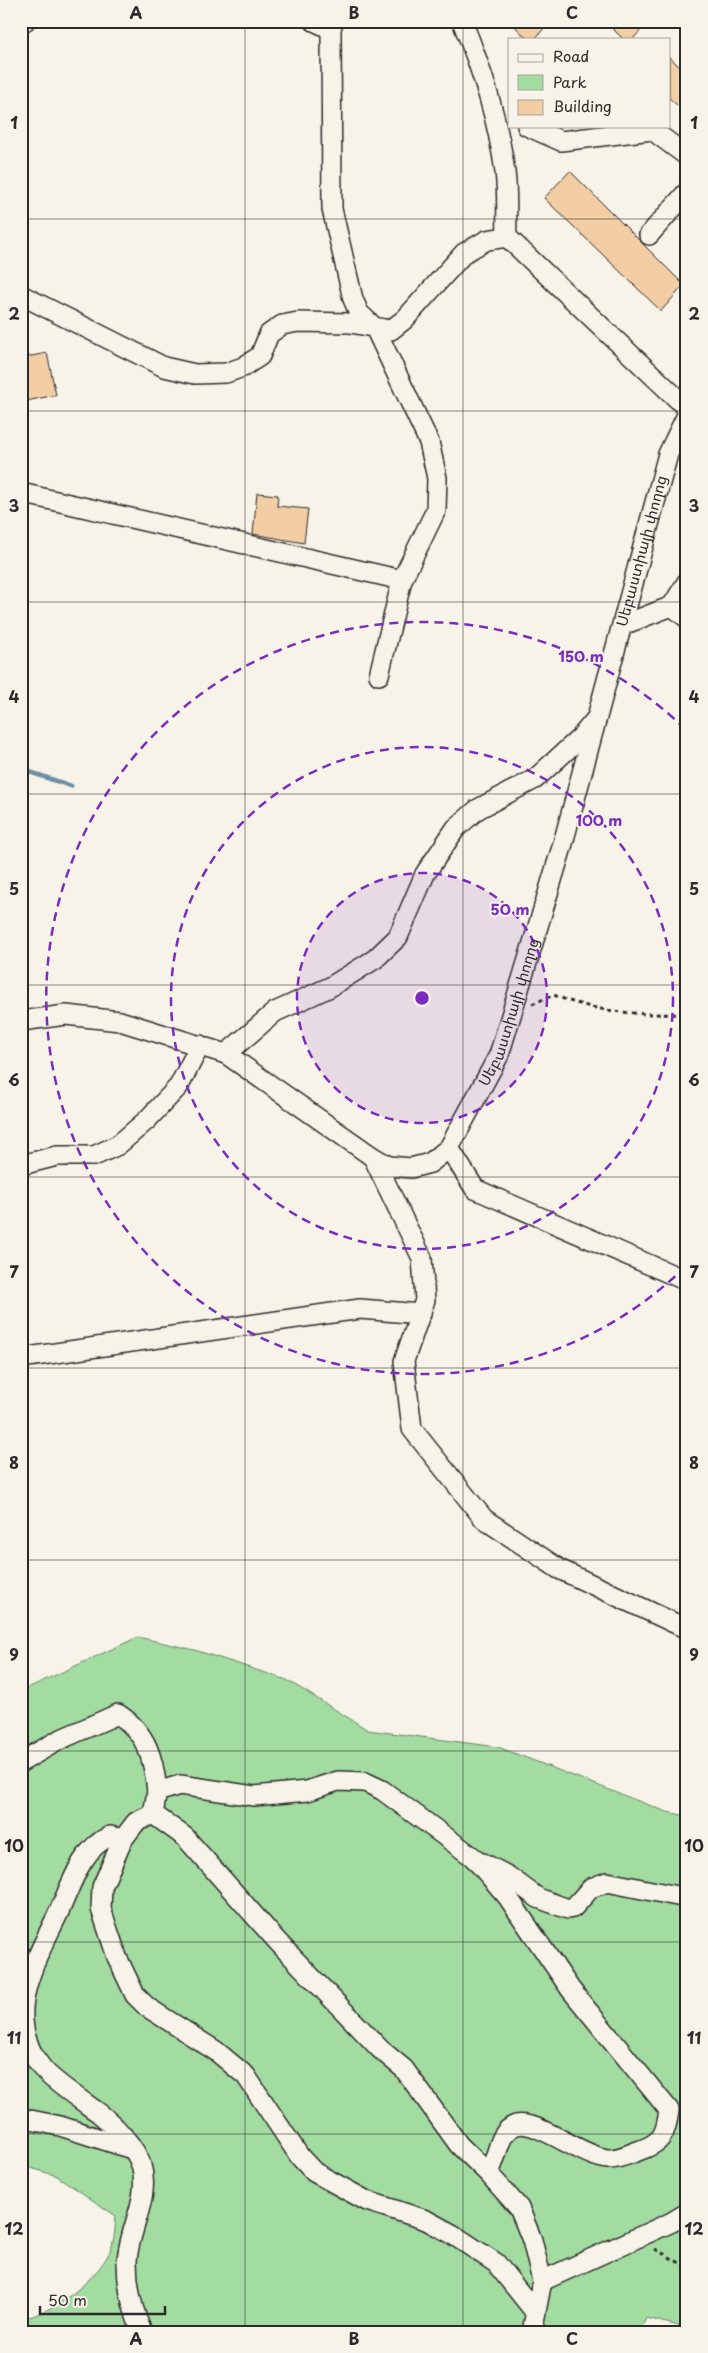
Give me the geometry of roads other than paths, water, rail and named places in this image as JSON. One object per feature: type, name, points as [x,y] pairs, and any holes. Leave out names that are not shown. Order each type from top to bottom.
[{"type":"street","points":[[21,24],[25,21]]},
{"type":"street","points":[[314,21],[332,25],[332,210],[353,299],[359,313],[375,328],[429,442],[438,478],[436,510],[402,580],[380,675]]},
{"type":"street","points":[[462,21],[473,48],[492,111],[505,173],[507,237],[687,408]]},
{"type":"street","points":[[492,111],[508,119]]},
{"type":"street","points":[[530,128],[561,142],[652,130],[687,156]]},
{"type":"street","points":[[649,235],[687,192]]},
{"type":"street","points":[[21,295],[164,367],[195,374],[226,373],[243,367],[260,356],[269,334],[282,325],[298,322],[350,323],[391,330],[405,319],[464,253],[487,240],[507,237]]},
{"type":"street","name":"Սեբաստիայի փողոց","points":[[21,1021],[66,1015],[120,1021],[226,1054],[373,1157],[389,1166],[411,1168],[430,1163],[449,1148],[499,1055],[562,847],[668,454],[687,415]]},
{"type":"street","points":[[21,493],[402,580]]},
{"type":"street","points":[[623,625],[672,606],[687,582]]},
{"type":"street","points":[[672,606],[687,618]]},
{"type":"street","points":[[226,1054],[276,1012],[330,987],[375,959],[398,938],[425,874],[456,828],[478,809],[534,779],[580,738],[599,715]]},
{"type":"street","points":[[21,1165],[57,1156],[94,1156],[118,1145],[147,1120],[180,1086],[200,1045]]},
{"type":"street","points":[[449,1148],[475,1190],[687,1281]]},
{"type":"street","points":[[373,1157],[422,1258],[425,1300],[404,1361],[412,1429],[484,1519],[559,1569],[687,1629]]},
{"type":"street","points":[[21,1358],[360,1309],[420,1314]]},
{"type":"street","points":[[21,1762],[59,1740],[118,1714],[130,1721],[144,1740],[155,1765],[157,1792],[153,1814]]},
{"type":"street","points":[[157,1792],[180,1785],[254,1796],[307,1791],[338,1781],[364,1782],[382,1790],[474,1857],[508,1876],[538,1898],[568,1909],[573,1908],[591,1888],[607,1882],[687,1898]]},
{"type":"street","points":[[153,1814],[136,1822],[123,1838],[102,1887],[101,1910],[117,1957],[135,1995],[147,2007],[216,2051],[246,2076],[300,2157],[314,2172],[367,2200],[426,2220],[452,2234],[496,2263],[535,2312]]},
{"type":"street","points":[[153,1814],[185,1837],[277,1941],[380,2050],[404,2069],[459,2144],[519,2208],[532,2240],[542,2281],[532,2332]]},
{"type":"street","points":[[123,1838],[110,1836],[91,1848],[33,1965],[24,1993],[21,2017],[27,2040],[42,2068],[110,2122],[132,2149],[141,2166],[143,2192],[127,2261],[131,2307],[142,2332]]},
{"type":"street","points":[[474,1857],[507,1896],[571,1990],[669,2110],[667,2131],[653,2146],[611,2160],[596,2158],[528,2124],[515,2126],[500,2140],[493,2166],[488,2173]]},
{"type":"street","points":[[21,2118],[60,2126],[132,2149]]},
{"type":"street","points":[[542,2281],[638,2238],[687,2213]]},
{"type":"waterway","points":[[21,769],[71,786]]}]
